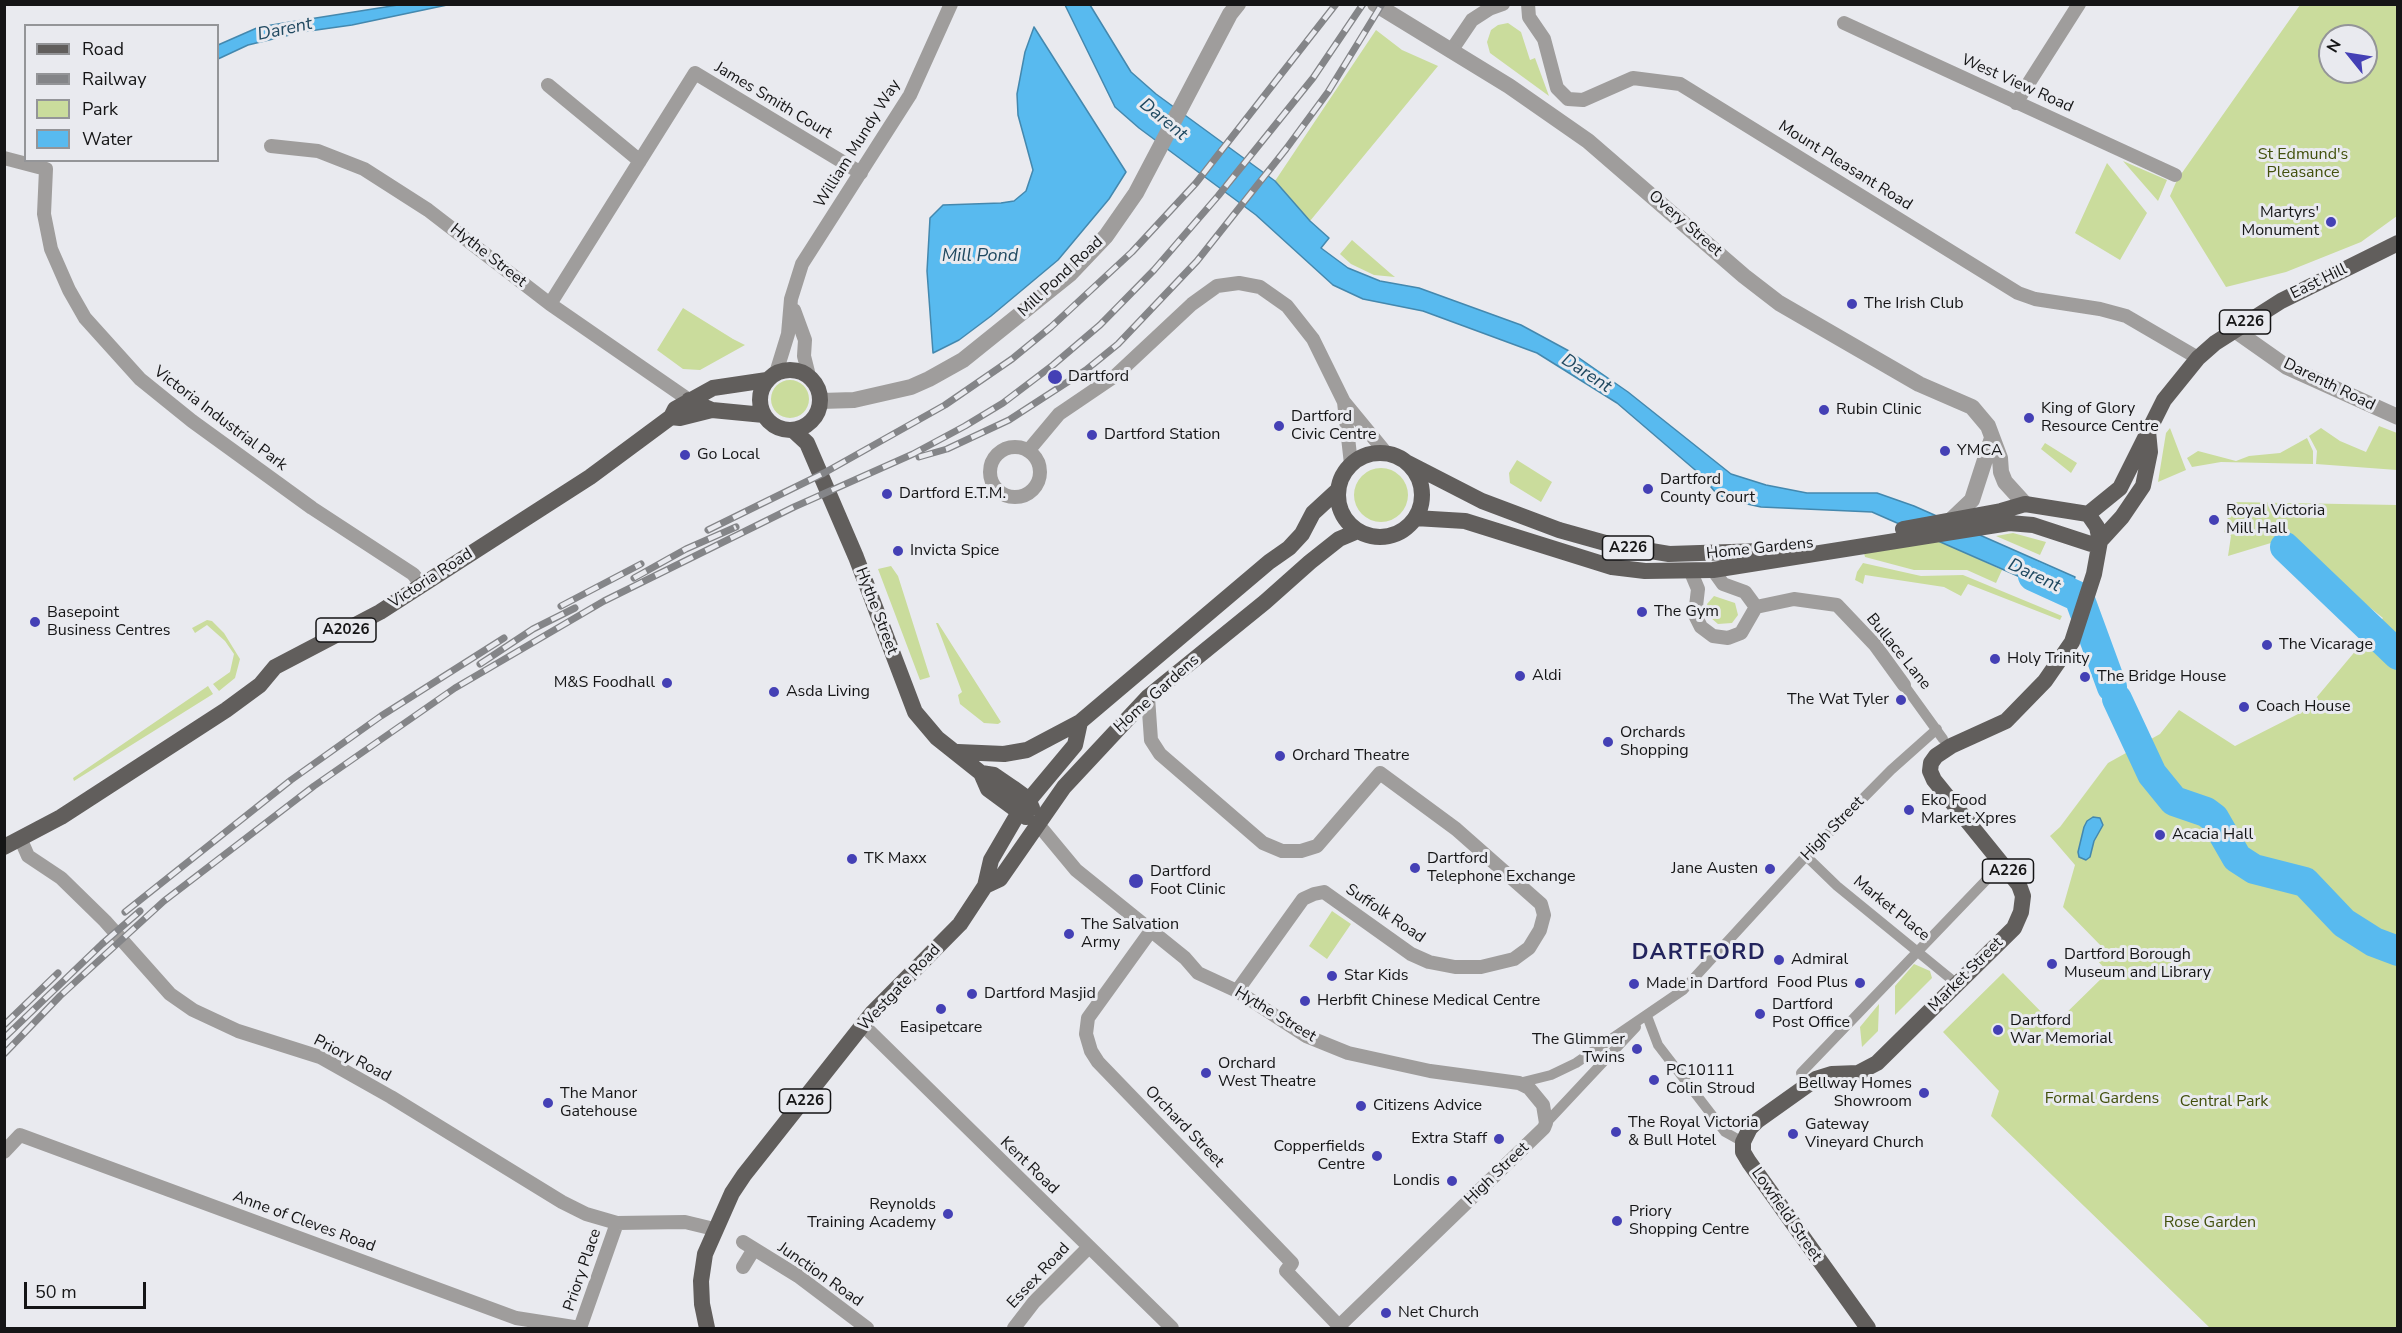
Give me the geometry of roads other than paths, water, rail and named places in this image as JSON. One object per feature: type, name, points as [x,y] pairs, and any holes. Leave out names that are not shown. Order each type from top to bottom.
[{"type":"main road","name":"East Hill","points":[[2088,514],[2120,488],[2164,400],[2198,358],[2233,329],[2304,289],[2397,243]]},
{"type":"main road","name":"Victoria Road","points":[[4,847],[61,817],[226,710],[260,685],[275,667],[380,612],[590,477],[671,417],[675,409],[689,400],[713,388],[772,377],[789,370],[809,376]]},
{"type":"main road","points":[[794,431],[810,424],[817,416],[821,401],[819,389],[809,376]]},
{"type":"main road","points":[[764,416],[760,403],[761,393],[772,377]]},
{"type":"main road","name":"Victoria Road","points":[[689,400],[712,410],[764,416],[777,428],[794,431]]},
{"type":"main road","name":"Victoria Road","points":[[671,417],[680,418],[712,410]]},
{"type":"main road","name":"Hythe Street","points":[[794,431],[807,443],[858,564],[915,712],[938,738],[981,773],[994,775],[1037,823]]},
{"type":"main road","name":"East Hill","points":[[2100,541],[2122,517],[2143,486],[2150,452],[2148,431]]},
{"type":"main road","points":[[1386,453],[1408,463],[1419,480],[1422,494],[1415,518],[1406,528],[1392,536],[1376,537],[1358,531],[1342,513],[1338,490],[1342,475],[1351,464],[1364,456],[1386,453]]},
{"type":"main road","name":"Home Gardens","points":[[1408,463],[1482,501],[1558,530],[1641,550],[1669,554],[1748,553],[1865,541],[1951,520],[2005,517],[2091,544],[2100,541]]},
{"type":"main road","name":"Home Gardens","points":[[958,752],[1004,754],[1027,750],[1080,722],[1269,562],[1289,548],[1302,534],[1312,513],[1338,490]]},
{"type":"main road","name":"Home Gardens","points":[[1415,518],[1465,521],[1612,567],[1645,571],[1713,570],[2005,517],[2025,504],[2088,514]]},
{"type":"main road","points":[[2088,514],[2097,527],[2100,541]]},
{"type":"main road","name":"Home Gardens","points":[[986,886],[1000,879],[1037,823],[1098,749],[1148,697],[1265,602],[1310,561],[1339,539],[1358,531]]},
{"type":"main road","name":"A226","points":[[1945,744],[2006,721],[2044,681],[2072,642],[2094,574],[2100,541]]},
{"type":"main road","points":[[1641,550],[1655,563],[1690,570]]},
{"type":"main road","name":"A226","points":[[1023,806],[1075,745],[1080,722]]},
{"type":"main road","name":"Market Street","points":[[1743,1142],[1750,1128],[1757,1121],[1816,1079],[1832,1074],[1858,1073],[1877,1063],[2014,928],[2021,912],[2023,896],[2019,885],[1934,780],[1930,771],[1931,763],[1945,744]]},
{"type":"main road","name":"Westgate Road","points":[[707,1329],[702,1304],[701,1281],[705,1254],[714,1228],[744,1175],[873,1012],[960,924],[986,886],[992,860],[1023,806]]},
{"type":"main road","name":"Lowfield Street","points":[[1743,1142],[1743,1152],[1749,1162],[1868,1329]]},
{"type":"street","name":"William Mundy Way","points":[[772,377],[788,334],[791,299],[802,264],[910,95],[951,4]]},
{"type":"street","name":"Overy Street","points":[[1375,4],[1509,86],[1588,141],[1744,276],[1779,303],[1919,384],[1965,402],[1984,419],[2000,458],[2002,477],[2025,504]]},
{"type":"street","points":[[1451,51],[1472,20],[1489,9],[1503,4]]},
{"type":"street","name":"Mount Pleasant Road","points":[[1528,4],[1529,17],[1543,37],[1557,88],[1568,99],[1583,100],[1633,78],[1680,84],[2018,292],[2035,299],[2100,309],[2126,316],[2198,358]]},
{"type":"street","points":[[2016,103],[2079,4]]},
{"type":"street","name":"Mill Pond Road","points":[[821,401],[854,400],[910,387],[963,360],[1070,274],[1098,243],[1136,193],[1162,148],[1234,8]]},
{"type":"street","name":"West View Road","points":[[1844,23],[2175,175]]},
{"type":"street","name":"James Smith Court","points":[[550,304],[695,73],[861,173]]},
{"type":"street","points":[[548,85],[640,161]]},
{"type":"street","name":"Hythe Street","points":[[271,146],[318,151],[364,169],[428,210],[550,304],[689,400]]},
{"type":"street","name":"Victoria Industrial Park","points":[[4,158],[46,169],[44,214],[51,249],[69,290],[85,318],[140,379],[192,421],[312,508],[413,574],[422,585]]},
{"type":"street","points":[[1028,451],[1059,414],[1115,376],[1204,294],[1217,286],[1228,283],[1260,287],[1287,306],[1313,339],[1344,402],[1386,453]]},
{"type":"street","points":[[791,299],[796,322],[805,340],[804,356],[809,376]]},
{"type":"street","name":"Darenth Road","points":[[2233,329],[2288,367],[2397,417]]},
{"type":"street","points":[[1344,402],[1351,464]]},
{"type":"street","points":[[1951,520],[1971,500],[1992,438]]},
{"type":"street","points":[[1690,570],[1698,589],[1695,615],[1701,627],[1713,636],[1728,638],[1741,633],[1756,607],[1744,592],[1723,584],[1713,570]]},
{"type":"street","name":"Bullace Lane","points":[[1756,607],[1794,599],[1837,605],[1875,645],[1937,729]]},
{"type":"street","name":"Suffolk Road","points":[[1148,697],[1151,740],[1178,772],[1263,843],[1282,851],[1300,851],[1317,846],[1380,773],[1456,829],[1538,899],[1544,915],[1540,930],[1529,948],[1506,962],[1481,967],[1446,965],[1429,962],[1411,954],[1324,892],[1314,894],[1303,899],[1237,991]]},
{"type":"street","points":[[1937,729],[1945,744]]},
{"type":"street","name":"High Street","points":[[1519,1083],[1551,1075],[1576,1063],[1683,990],[1806,856],[1891,770],[1937,729]]},
{"type":"street","name":"Hythe Street","points":[[1037,823],[1077,870],[1150,932],[1185,958],[1198,973],[1237,991],[1306,1036],[1348,1053],[1430,1071],[1519,1083]]},
{"type":"street","name":"Priory Road","points":[[21,840],[28,856],[61,878],[75,891],[178,999],[238,1032],[320,1058],[391,1097],[562,1202],[617,1223],[685,1222],[714,1228]]},
{"type":"street","name":"Market Place","points":[[1806,856],[1837,886],[1957,984]]},
{"type":"street","points":[[1801,1073],[1994,872]]},
{"type":"street","name":"Orchard Street","points":[[1150,932],[1088,1018],[1086,1034],[1091,1051],[1098,1062],[1292,1263],[1286,1271],[1338,1327]]},
{"type":"street","points":[[1647,1016],[1656,1047],[1725,1132],[1743,1142]]},
{"type":"street","name":"High Street","points":[[1338,1327],[1526,1147],[1647,1016]]},
{"type":"street","name":"Kent Road","points":[[864,1026],[1172,1329]]},
{"type":"street","points":[[1519,1083],[1529,1088],[1539,1100],[1546,1123]]},
{"type":"street","name":"Anne of Cleves Road","points":[[4,1152],[20,1135],[516,1318],[580,1328]]},
{"type":"street","name":"Priory Place","points":[[580,1328],[617,1223]]},
{"type":"street","name":"Junction Road","points":[[743,1267],[748,1245],[798,1276],[867,1329]]},
{"type":"street","name":"Essex Road","points":[[1014,1329],[1034,1302],[1089,1247]]},
{"type":"water","points":[[398,5],[447,5],[352,25],[302,32],[248,45],[219,59],[219,45],[259,27]]},
{"type":"water","points":[[1065,5],[1090,5],[1131,72],[1156,94],[1275,181],[1310,221],[1329,238],[1321,248],[1348,268],[1380,281],[1419,288],[1521,325],[1569,351],[1628,392],[1731,474],[1766,485],[1807,493],[1877,493],[1914,506],[2075,577],[2068,598],[1872,512],[1761,507],[1729,500],[1716,493],[1701,475],[1617,403],[1537,353],[1423,311],[1363,299],[1333,285],[1256,215],[1139,128],[1115,107]]},
{"type":"water","name":"Mill Pond","points":[[1034,27],[1126,172],[1109,199],[1058,260],[959,340],[933,353],[927,271],[930,218],[943,205],[1014,201],[1026,191],[1033,170],[1018,115],[1017,94],[1025,52]]},
{"type":"water","points":[[2093,817],[2100,818],[2103,825],[2094,841],[2090,857],[2086,860],[2079,857],[2078,852],[2084,827]]},
{"type":"waterway","name":"Darent","points":[[2285,547],[2398,655]]},
{"type":"waterway","name":"Darent","points":[[2033,576],[2079,597],[2112,687]]},
{"type":"waterway","name":"Darent","points":[[2117,699],[2152,774],[2174,801],[2206,812],[2214,818],[2237,858],[2254,869],[2305,882],[2344,923],[2374,942],[2398,951]]},
{"type":"railway","points":[[708,530],[824,473],[945,405],[1012,359],[1051,327],[1132,252],[1196,183],[1336,4]]},
{"type":"railway","points":[[4,1054],[60,996],[164,901],[314,786],[455,688],[604,601],[794,507],[913,454],[965,426],[1003,403],[1053,365],[1100,325],[1154,270],[1218,196],[1313,78],[1363,4]]},
{"type":"railway","points":[[919,457],[947,449],[1009,420],[1086,370],[1118,344],[1197,261],[1286,149],[1328,92],[1382,4]]},
{"type":"railway","points":[[634,578],[686,549],[736,527]]},
{"type":"railway","points":[[561,606],[641,564]]},
{"type":"railway","points":[[480,664],[533,629],[575,608]]},
{"type":"railway","points":[[125,912],[291,780],[381,716],[504,638]]},
{"type":"railway","points":[[4,1038],[102,944],[140,911]]},
{"type":"railway","points":[[4,1025],[58,973]]},
{"type":"place","name":"Martyrs' Monument","points":[[2331,222]]},
{"type":"place","name":"The Irish Club","points":[[1852,304]]},
{"type":"place","name":"Dartford","points":[[1055,377]]},
{"type":"place","name":"Rubin Clinic","points":[[1824,410]]},
{"type":"place","name":"King of Glory Resource Centre","points":[[2029,418]]},
{"type":"place","name":"Dartford Civic Centre","points":[[1279,426]]},
{"type":"place","name":"Dartford Station","points":[[1092,435]]},
{"type":"place","name":"YMCA","points":[[1945,451]]},
{"type":"place","name":"Go Local","points":[[685,455]]},
{"type":"place","name":"Dartford County Court","points":[[1648,489]]},
{"type":"place","name":"Dartford E.T.M.","points":[[887,494]]},
{"type":"place","name":"Royal Victoria Mill Hall","points":[[2214,520]]},
{"type":"place","name":"Invicta Spice","points":[[898,551]]},
{"type":"place","name":"The Gym","points":[[1642,612]]},
{"type":"place","name":"Basepoint Business Centres","points":[[35,622]]},
{"type":"place","name":"The Vicarage","points":[[2267,645]]},
{"type":"place","name":"Holy Trinity","points":[[1995,659]]},
{"type":"place","name":"Aldi","points":[[1520,676]]},
{"type":"place","name":"The Bridge House","points":[[2085,677]]},
{"type":"place","name":"M&S Foodhall","points":[[667,683]]},
{"type":"place","name":"Asda Living","points":[[774,692]]},
{"type":"place","name":"The Wat Tyler","points":[[1901,700]]},
{"type":"place","name":"Coach House","points":[[2244,707]]},
{"type":"place","name":"Orchards Shopping","points":[[1608,742]]},
{"type":"place","name":"Orchard Theatre","points":[[1280,756]]},
{"type":"place","name":"Eko Food Market Xpres","points":[[1909,810]]},
{"type":"place","name":"Acacia Hall","points":[[2160,835]]},
{"type":"place","name":"TK Maxx","points":[[852,859]]},
{"type":"place","name":"Dartford Telephone Exchange","points":[[1415,868]]},
{"type":"place","name":"Jane Austen","points":[[1770,869]]},
{"type":"place","name":"Dartford Foot Clinic","points":[[1136,881]]},
{"type":"place","name":"The Salvation Army","points":[[1069,934]]},
{"type":"place","name":"Admiral","points":[[1779,960]]},
{"type":"place","name":"Dartford Borough Museum and Library","points":[[2052,964]]},
{"type":"place","name":"Star Kids","points":[[1332,976]]},
{"type":"place","name":"Food Plus","points":[[1860,983]]},
{"type":"place","name":"Made in Dartford","points":[[1634,984]]},
{"type":"place","name":"Dartford Masjid","points":[[972,994]]},
{"type":"place","name":"Herbfit Chinese Medical Centre","points":[[1305,1001]]},
{"type":"place","name":"Easipetcare","points":[[941,1009]]},
{"type":"place","name":"Dartford Post Office","points":[[1760,1014]]},
{"type":"place","name":"Dartford War Memorial","points":[[1998,1030]]},
{"type":"place","name":"The Glimmer Twins","points":[[1637,1049]]},
{"type":"place","name":"Orchard West Theatre","points":[[1206,1073]]},
{"type":"place","name":"PC10111 Colin Stroud","points":[[1654,1080]]},
{"type":"place","name":"Bellway Homes Showroom","points":[[1924,1093]]},
{"type":"place","name":"The Manor Gatehouse","points":[[548,1103]]},
{"type":"place","name":"Citizens Advice","points":[[1361,1106]]},
{"type":"place","name":"The Royal Victoria & Bull Hotel","points":[[1616,1132]]},
{"type":"place","name":"Gateway Vineyard Church","points":[[1793,1134]]},
{"type":"place","name":"Extra Staff","points":[[1499,1139]]},
{"type":"place","name":"Copperfields Centre","points":[[1377,1156]]},
{"type":"place","name":"Londis","points":[[1452,1181]]},
{"type":"place","name":"Reynolds Training Academy","points":[[948,1214]]},
{"type":"place","name":"Priory Shopping Centre","points":[[1617,1221]]},
{"type":"place","name":"Net Church","points":[[1386,1313]]},
{"type":"district","name":"DARTFORD","points":[[1699,954]]},
{"type":"park label","name":"St Edmund's Pleasance","points":[[2303,164]]},
{"type":"park label","name":"Formal Gardens","points":[[2102,1099]]},
{"type":"park label","name":"Central Park","points":[[2224,1102]]},
{"type":"park label","name":"Rose Garden","points":[[2210,1223]]}]
